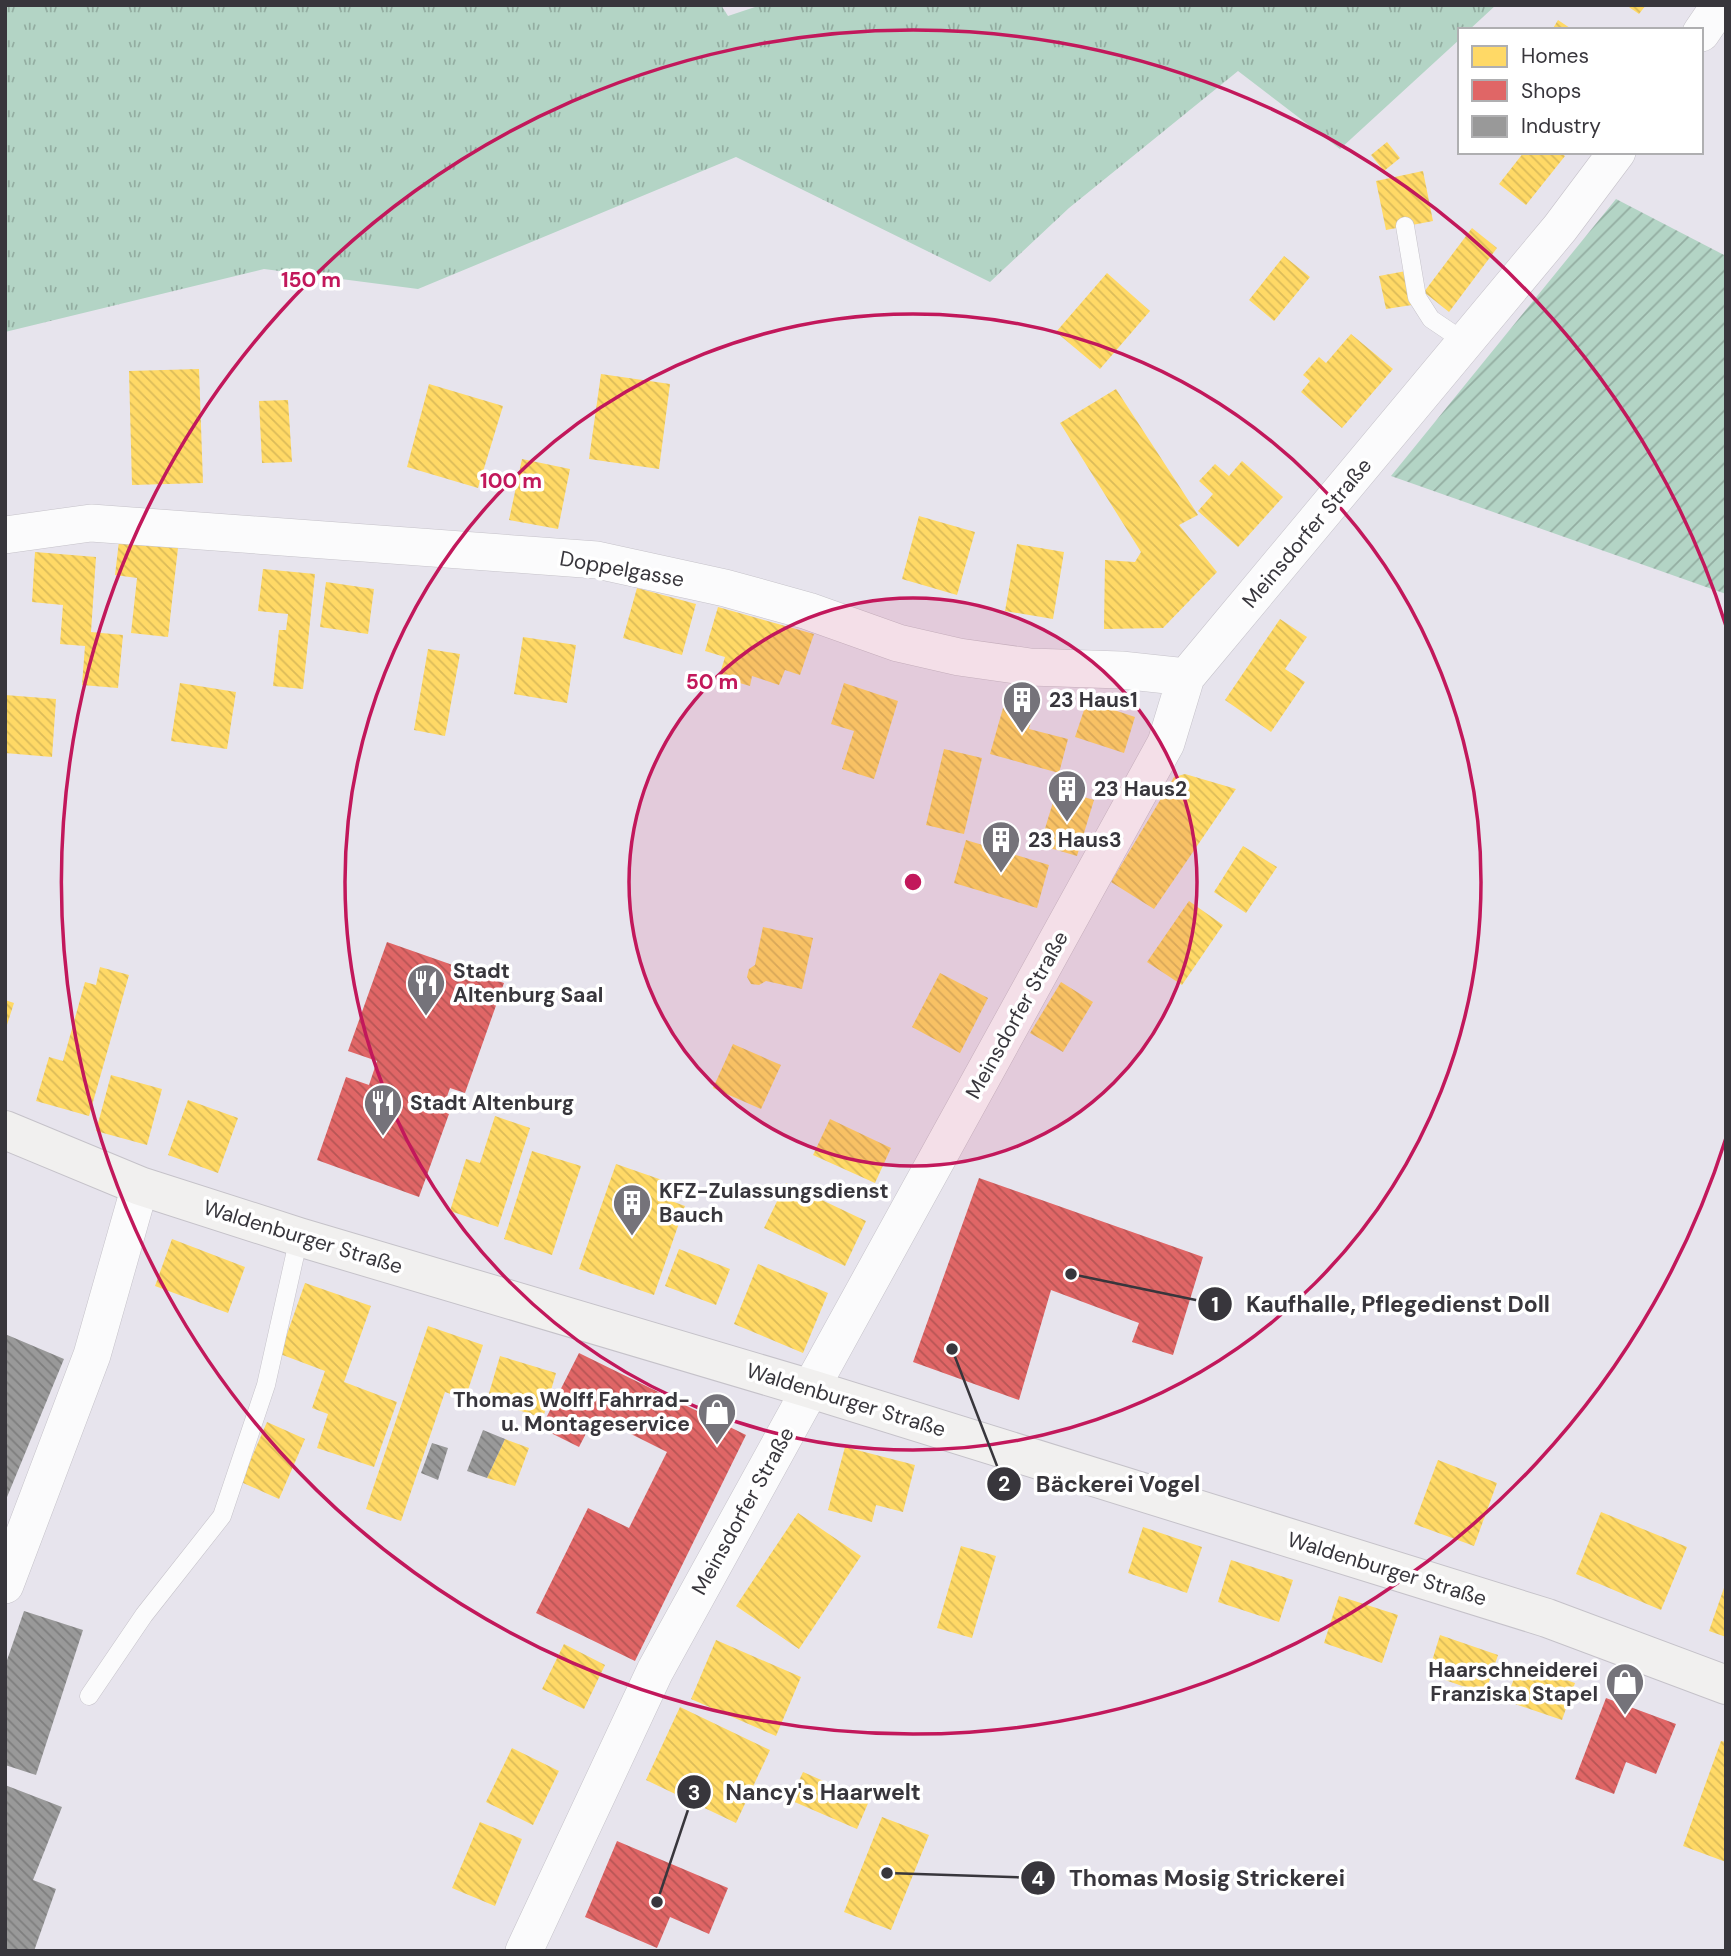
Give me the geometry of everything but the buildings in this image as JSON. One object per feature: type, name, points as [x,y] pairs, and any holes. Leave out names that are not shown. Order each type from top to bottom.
[{"type":"main road","name":"Waldenburger Straße","points":[[5,1130],[140,1186],[299,1237],[811,1389],[1547,1618],[1726,1685]]},
{"type":"street","points":[[1703,30],[1720,5]]},
{"type":"street","name":"Meinsdorfer Straße","points":[[524,1951],[655,1671],[1166,743],[1186,677],[1465,342],[1616,154]]},
{"type":"street","name":"Doppelgasse","points":[[5,535],[91,523],[597,560],[725,588],[808,611],[898,643],[959,657],[1030,667],[1121,670],[1186,677]]},
{"type":"street","points":[[5,1585],[92,1355],[140,1186]]},
{"type":"lane","points":[[1405,226],[1417,297],[1431,319],[1465,342]]},
{"type":"lane","points":[[89,1696],[144,1615],[222,1516],[266,1385],[299,1237]]},
{"type":"green space","points":[[5,5],[721,5],[728,16],[761,5],[1496,5],[1471,28],[1458,28],[1458,41],[1340,149],[1238,71],[1069,208],[990,282],[736,157],[418,289],[264,269],[5,332]]},
{"type":"green space","points":[[1616,199],[1726,256],[1726,594],[1391,476]]},
{"type":"place","name":"23 Haus1","points":[[1022,734]]},
{"type":"place","name":"23 Haus2","points":[[1067,823]]},
{"type":"place","name":"23 Haus3","points":[[1001,874]]},
{"type":"place","name":"Stadt Altenburg Saal","points":[[426,1017]]},
{"type":"place","name":"Stadt Altenburg","points":[[383,1137]]},
{"type":"place","name":"KFZ-Zulassungsdienst Bauch","points":[[632,1237]]},
{"type":"place","name":"Kaufhalle, Pflegedienst Doll","points":[[1071,1274]]},
{"type":"place","name":"Bäckerei Vogel","points":[[952,1349]]},
{"type":"place","name":"Thomas Wolff Fahrrad- u. Montageservice","points":[[717,1446]]},
{"type":"place","name":"Haarschneiderei Franziska Stapel","points":[[1625,1716]]},
{"type":"place","name":"Thomas Mosig Strickerei","points":[[887,1873]]},
{"type":"place","name":"Nancy's Haarwelt","points":[[657,1902]]}]
